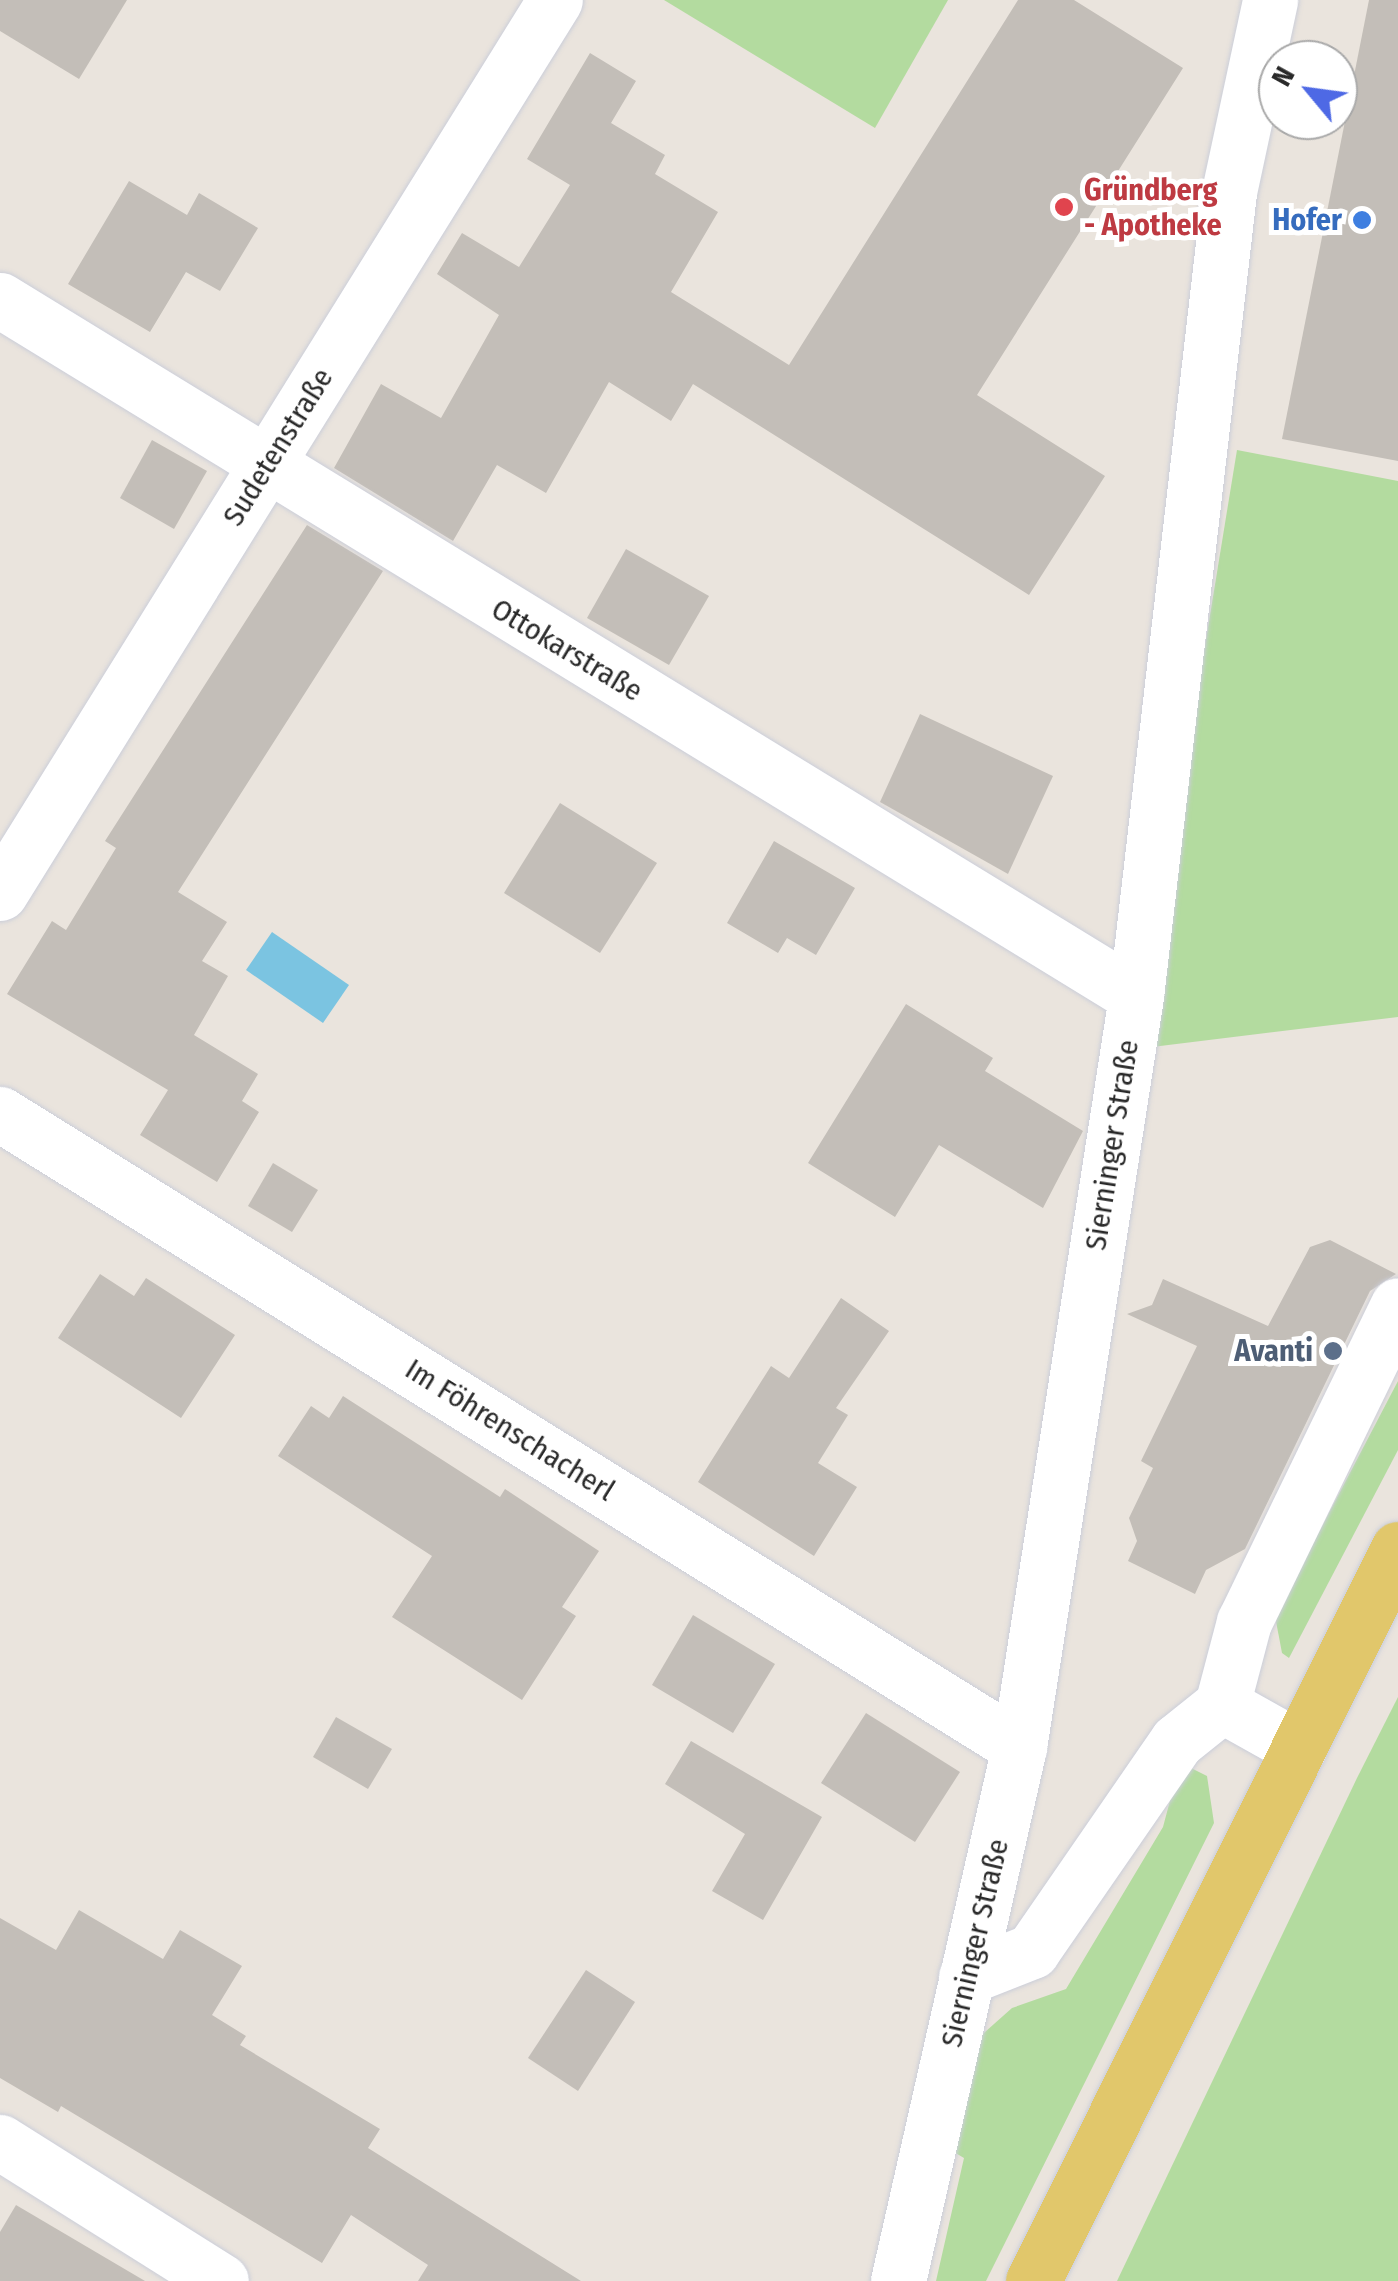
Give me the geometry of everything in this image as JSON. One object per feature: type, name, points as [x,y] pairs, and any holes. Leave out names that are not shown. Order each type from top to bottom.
[{"type":"main road","points":[[1033,2281],[1398,1549]]},
{"type":"street","name":"Sudetenstraße","points":[[0,893],[554,0]]},
{"type":"street","name":"Sierninger Straße","points":[[898,2281],[1019,1747],[1136,996],[1228,192],[1270,0]]},
{"type":"street","name":"Ottokarstraße","points":[[0,300],[1136,996]]},
{"type":"street","name":"Im Föhrenschacherl","points":[[0,1114],[1019,1747]]},
{"type":"street","points":[[966,1977],[1032,1951],[1177,1742],[1222,1705],[1244,1622],[1398,1305]]},
{"type":"street","points":[[1222,1705],[1300,1748]]},
{"type":"street","points":[[0,2142],[221,2281]]},
{"type":"green space","points":[[664,0],[948,0],[875,128]]},
{"type":"green space","points":[[1237,450],[1398,481],[1398,1017],[1152,1047],[1185,768]]},
{"type":"green space","points":[[1398,1381],[1398,1450],[1289,1658],[1282,1653],[1275,1616]]},
{"type":"green space","points":[[1398,1697],[1398,2281],[1117,2281],[1357,1778]]},
{"type":"green space","points":[[1189,1767],[1207,1776],[1214,1823],[986,2281],[936,2281],[964,2158],[947,2148],[976,2040],[1012,2008],[1066,1989],[1163,1827],[1172,1793]]},
{"type":"water","points":[[272,932],[349,985],[323,1023],[246,970]]},
{"type":"building","points":[[0,0],[127,0],[79,79],[0,31]]},
{"type":"building","points":[[1018,0],[1074,0],[1183,68],[977,395],[1105,476],[1029,595],[693,384],[671,421],[609,382],[546,493],[497,465],[453,541],[334,468],[381,384],[441,418],[499,315],[437,274],[462,233],[519,267],[570,185],[527,159],[590,53],[636,81],[611,123],[665,155],[655,174],[718,212],[671,292],[789,365]]},
{"type":"building","name":"Hofer","points":[[1369,0],[1398,0],[1398,461],[1282,439],[1341,140],[1358,140],[1358,56]]},
{"type":"building","points":[[129,181],[187,215],[199,193],[258,228],[220,291],[186,272],[150,332],[68,284]]},
{"type":"building","points":[[152,440],[207,471],[174,529],[120,498]]},
{"type":"building","points":[[307,525],[383,571],[178,892],[227,922],[202,961],[228,976],[194,1035],[258,1074],[242,1101],[259,1112],[217,1182],[140,1135],[168,1090],[7,994],[52,921],[66,930],[116,848],[105,841]]},
{"type":"building","points":[[626,549],[709,596],[669,665],[587,618]]},
{"type":"building","points":[[920,714],[1053,776],[1008,874],[880,802]]},
{"type":"building","points":[[560,803],[657,863],[600,953],[504,893]]},
{"type":"building","points":[[774,841],[855,888],[816,955],[787,938],[778,953],[727,923]]},
{"type":"building","points":[[906,1004],[993,1058],[985,1071],[1083,1131],[1043,1208],[939,1145],[895,1217],[808,1163]]},
{"type":"building","points":[[273,1163],[318,1190],[292,1232],[248,1206]]},
{"type":"building","points":[[1330,1240],[1396,1274],[1370,1291],[1245,1549],[1206,1570],[1195,1594],[1128,1561],[1137,1541],[1129,1518],[1153,1468],[1141,1461],[1197,1346],[1127,1314],[1152,1305],[1163,1279],[1268,1326],[1310,1247]]},
{"type":"building","points":[[100,1274],[134,1296],[146,1278],[235,1335],[181,1418],[58,1338]]},
{"type":"building","points":[[841,1298],[889,1331],[836,1408],[848,1415],[818,1463],[857,1487],[814,1556],[698,1482],[771,1366],[789,1378]]},
{"type":"building","points":[[343,1396],[500,1497],[505,1489],[599,1551],[562,1607],[576,1616],[522,1700],[392,1617],[432,1556],[278,1456],[311,1406],[329,1418]]},
{"type":"building","points":[[693,1615],[775,1664],[733,1733],[652,1685]]},
{"type":"building","points":[[866,1713],[960,1772],[915,1842],[821,1783]]},
{"type":"building","points":[[336,1717],[392,1749],[368,1789],[313,1757]]},
{"type":"building","points":[[691,1741],[822,1817],[763,1920],[712,1891],[745,1834],[665,1784]]},
{"type":"building","points":[[79,1910],[163,1959],[180,1930],[242,1966],[212,2015],[246,2036],[240,2045],[380,2129],[368,2148],[581,2281],[418,2281],[428,2265],[351,2215],[322,2263],[61,2106],[58,2112],[0,2078],[0,1918],[56,1950]]},
{"type":"building","points":[[586,1970],[635,2002],[578,2091],[528,2058]]},
{"type":"building","points":[[16,2205],[145,2281],[0,2281],[0,2232]]},
{"type":"place","name":"Gründberg - Apotheke","points":[[1064,207]]},
{"type":"place","name":"Hofer","points":[[1362,220]]},
{"type":"place","name":"Avanti","points":[[1333,1351]]}]
